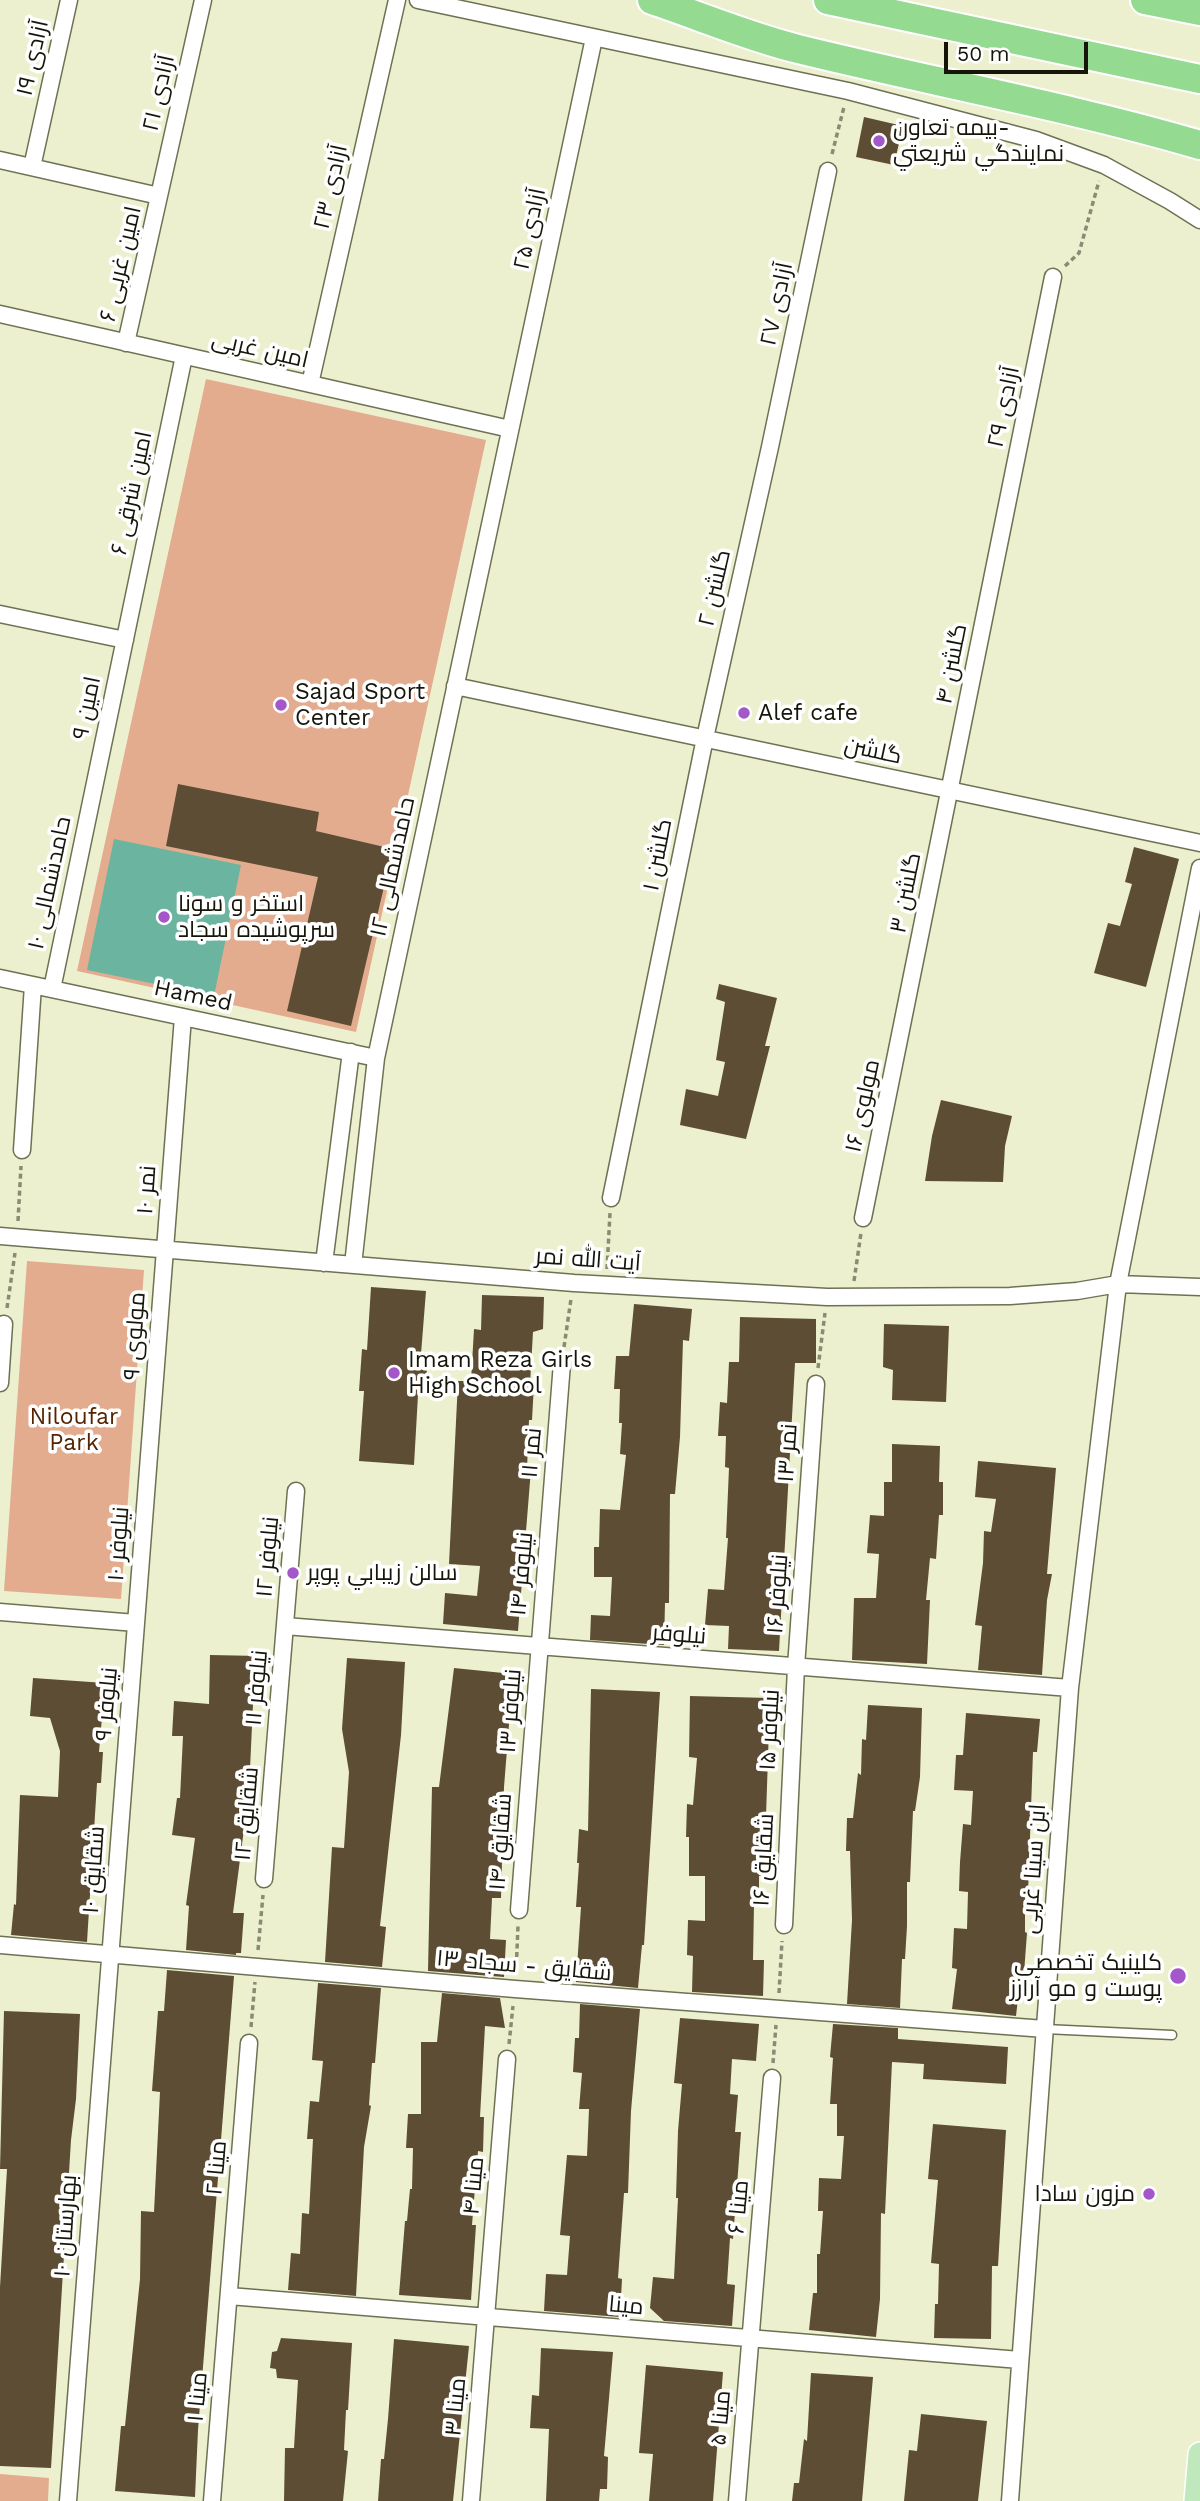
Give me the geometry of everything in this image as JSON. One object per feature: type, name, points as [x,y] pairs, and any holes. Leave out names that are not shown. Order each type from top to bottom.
[{"type":"highway","points":[[652,0],[795,48],[1040,102],[1200,145]]},
{"type":"highway","points":[[828,0],[1200,79]]},
{"type":"highway","points":[[1145,0],[1200,12]]},
{"type":"highway","points":[[1137,126],[1200,160]]},
{"type":"main road","points":[[1196,2501],[1200,2455]]},
{"type":"street","name":"۱۹ آزادی","points":[[32,167],[69,0]]},
{"type":"street","name":"آزادی ۲۱","points":[[159,196],[203,0]]},
{"type":"street","name":"آزادی ۲۳","points":[[310,384],[397,0]]},
{"type":"street","points":[[418,0],[848,92],[1036,140],[1104,165],[1200,220]]},
{"type":"street","name":"آزادی ۲۵","points":[[455,686],[594,38]]},
{"type":"street","points":[[0,160],[159,196]]},
{"type":"street","name":"۲۷ آزادی","points":[[770,447],[828,171]]},
{"type":"street","name":"امین غربی ۶","points":[[127,343],[159,196]]},
{"type":"street","name":"آزادی ۲۹","points":[[998,546],[1054,277]]},
{"type":"street","name":"امین غربی","points":[[0,314],[510,429]]},
{"type":"street","name":"امین شرقی ۶","points":[[125,640],[184,356]]},
{"type":"street","name":"گلشن ۲","points":[[705,738],[770,447]]},
{"type":"street","name":"گلشن ۴","points":[[950,790],[998,546]]},
{"type":"street","points":[[0,614],[125,640]]},
{"type":"street","name":"امین ۹","points":[[93,786],[125,640]]},
{"type":"street","name":"گلشن","points":[[455,686],[1200,843]]},
{"type":"street","name":"حامدشمالی ۱۲","points":[[353,1265],[376,1058],[455,686]]},
{"type":"street","name":"گلشن ۱","points":[[611,1198],[705,738]]},
{"type":"street","name":"حامدشمالی ۱۰","points":[[52,989],[93,786]]},
{"type":"street","name":"گلشن ۳","points":[[907,1004],[950,790]]},
{"type":"street","name":"ابن سینا غربی","points":[[1010,2501],[1070,1688],[1118,1284],[1200,868]]},
{"type":"street","name":"Hamed","points":[[0,978],[376,1058]]},
{"type":"street","points":[[22,1150],[33,985]]},
{"type":"street","name":"مولوی ۱۶","points":[[863,1218],[907,1004]]},
{"type":"street","name":"نمر ۱۰","points":[[165,1250],[183,1017]]},
{"type":"street","points":[[324,1263],[351,1052]]},
{"type":"street","points":[[0,1236],[17,1238]]},
{"type":"street","name":"آیت الله نمر","points":[[17,1238],[574,1283],[827,1297],[1010,1296],[1077,1291],[1118,1284]]},
{"type":"street","name":"مولوی ۹","points":[[148,1468],[165,1250]]},
{"type":"street","points":[[1118,1284],[1200,1287]]},
{"type":"street","points":[[0,1384],[5,1324]]},
{"type":"street","name":"نمر ۱۱","points":[[550,1505],[562,1363]]},
{"type":"street","name":"نمر ۱۳","points":[[806,1525],[816,1384]]},
{"type":"street","name":"نیلوفر ۱۰","points":[[136,1623],[148,1468]]},
{"type":"street","name":"نیلوفر ۱۲","points":[[285,1626],[296,1491]]},
{"type":"street","name":"نیلوفر ۱۴","points":[[538,1646],[550,1505]]},
{"type":"street","name":"نیلوفر ۱۶","points":[[796,1667],[806,1525]]},
{"type":"street","points":[[0,1612],[136,1623]]},
{"type":"street","name":"نیلوفر ۹","points":[[123,1789],[136,1623]]},
{"type":"street","name":"نیلوفر","points":[[285,1626],[1070,1688]]},
{"type":"street","name":"نیلوفر ۱۱","points":[[275,1753],[285,1626]]},
{"type":"street","name":"نیلوفر ۱۳","points":[[529,1778],[538,1646]]},
{"type":"street","name":"نیلوفر ۱۵","points":[[790,1796],[796,1667]]},
{"type":"street","name":"شقایق ۱۲","points":[[264,1879],[275,1753]]},
{"type":"street","name":"شقایق ۱۴","points":[[519,1910],[529,1778]]},
{"type":"street","name":"شقایق ۱۰","points":[[110,1954],[123,1789]]},
{"type":"street","name":"شقایق ۱۶","points":[[783,1925],[790,1796]]},
{"type":"street","name":"شقایق - سجاد ۱۳","points":[[0,1945],[515,1989],[1045,2029]]},
{"type":"street","name":"بهارستان ۱۰","points":[[68,2501],[110,1954]]},
{"type":"street","name":"مینا ۲","points":[[229,2296],[250,2043]]},
{"type":"street","name":"مینا ۴","points":[[486,2317],[507,2059]]},
{"type":"street","name":"مینا ۶","points":[[750,2338],[772,2078]]},
{"type":"street","name":"مینا","points":[[229,2296],[1020,2360]]},
{"type":"street","name":"مینا ۱","points":[[212,2501],[229,2296]]},
{"type":"street","name":"مینا ۳","points":[[471,2501],[486,2317]]},
{"type":"street","name":"مینا ۵","points":[[737,2501],[750,2338]]},
{"type":"lane","points":[[1045,2029],[1172,2035]]},
{"type":"path","points":[[828,171],[848,92]]},
{"type":"path","points":[[1054,277],[1079,253],[1104,165]]},
{"type":"path","points":[[5,1324],[17,1238],[22,1150]]},
{"type":"path","points":[[606,1285],[611,1198]]},
{"type":"path","points":[[852,1297],[863,1218]]},
{"type":"path","points":[[562,1363],[574,1283]]},
{"type":"path","points":[[816,1384],[827,1297]]},
{"type":"green space","name":"Sajad Sport Center","points":[[206,379],[486,440],[356,1032],[77,971]]},
{"type":"green space","name":"Niloufar Park","points":[[27,1261],[144,1270],[121,1599],[4,1591]]},
{"type":"green space","points":[[0,2474],[49,2478],[48,2501],[0,2501]]},
{"type":"water","name":"استخر و سونا سرپوشیده سجاد","points":[[114,839],[241,865],[214,996],[87,970]]},
{"type":"building","name":"بيمه تعاون- نمايندگي شريعتي","points":[[864,117],[903,126],[894,165],[856,157]]},
{"type":"building","points":[[178,784],[319,812],[316,831],[393,849],[351,1026],[287,1011],[318,877],[166,846]]},
{"type":"building","points":[[1134,847],[1179,859],[1146,987],[1094,973],[1108,923],[1120,926],[1132,884],[1125,882]]},
{"type":"building","points":[[719,984],[777,998],[765,1046],[770,1046],[746,1139],[680,1125],[686,1089],[718,1096],[725,1062],[716,1060],[725,1002],[716,999]]},
{"type":"building","points":[[941,1100],[1012,1116],[1005,1146],[1003,1182],[925,1181]]},
{"type":"building","name":"Imam Reza Girls High School","points":[[371,1287],[426,1291],[421,1354],[428,1354],[425,1396],[418,1395],[414,1465],[359,1461],[364,1391],[359,1391],[362,1349],[367,1350]]},
{"type":"building","points":[[482,1295],[544,1297],[543,1329],[533,1332],[530,1384],[534,1384],[527,1469],[531,1469],[518,1631],[443,1624],[445,1593],[477,1596],[480,1566],[449,1564],[458,1381],[471,1381],[474,1329],[481,1330]]},
{"type":"building","points":[[634,1304],[692,1309],[689,1341],[683,1340],[680,1437],[675,1494],[670,1494],[669,1603],[665,1603],[664,1645],[590,1640],[591,1615],[610,1616],[612,1577],[594,1577],[594,1547],[599,1547],[600,1509],[620,1510],[626,1455],[620,1454],[620,1389],[614,1389],[616,1356],[629,1356]]},
{"type":"building","points":[[740,1317],[816,1319],[816,1363],[795,1363],[779,1651],[728,1649],[729,1626],[705,1625],[708,1589],[724,1590],[729,1468],[725,1467],[726,1436],[718,1436],[720,1402],[727,1403],[729,1362],[739,1362]]},
{"type":"building","points":[[884,1324],[949,1326],[946,1402],[892,1400],[893,1370],[883,1367]]},
{"type":"building","points":[[892,1444],[940,1446],[939,1482],[943,1482],[943,1515],[939,1515],[936,1559],[930,1558],[926,1600],[930,1600],[927,1664],[852,1660],[854,1598],[876,1598],[879,1554],[867,1553],[870,1515],[884,1516],[884,1482],[892,1482]]},
{"type":"building","points":[[978,1461],[1056,1468],[1047,1574],[1052,1574],[1047,1600],[1042,1675],[978,1670],[982,1626],[975,1625],[984,1531],[991,1532],[996,1499],[975,1497]]},
{"type":"building","points":[[210,1655],[260,1656],[260,1682],[254,1682],[249,1791],[233,1913],[244,1913],[241,1953],[236,1955],[186,1950],[189,1906],[186,1905],[195,1838],[172,1835],[177,1798],[180,1798],[183,1736],[172,1736],[174,1701],[209,1704]]},
{"type":"building","points":[[347,1658],[405,1662],[401,1735],[380,1926],[386,1927],[382,1967],[325,1962],[332,1847],[344,1848],[349,1772],[342,1729]]},
{"type":"building","points":[[454,1668],[513,1674],[504,1787],[501,1898],[492,1898],[490,1939],[506,1940],[504,1977],[428,1971],[432,1787],[439,1787]]},
{"type":"building","points":[[33,1678],[105,1683],[99,1752],[103,1752],[101,1783],[97,1783],[87,1942],[11,1935],[14,1904],[16,1905],[20,1795],[58,1797],[60,1751],[50,1718],[30,1716]]},
{"type":"building","points":[[591,1689],[660,1692],[644,1945],[638,1988],[576,1982],[581,1907],[576,1907],[577,1863],[579,1829],[588,1831]]},
{"type":"building","points":[[690,1696],[770,1698],[764,1875],[759,1876],[759,1905],[754,1905],[753,1960],[764,1960],[763,1996],[692,1992],[693,1956],[687,1955],[688,1920],[705,1921],[705,1876],[689,1876],[687,1804],[693,1805],[697,1758],[689,1757]]},
{"type":"building","points":[[868,1705],[922,1708],[920,1777],[913,1811],[900,2008],[847,2004],[852,1920],[850,1851],[846,1851],[847,1818],[853,1818],[858,1773],[861,1775],[862,1739],[866,1740]]},
{"type":"building","points":[[966,1713],[1040,1719],[1037,1752],[1033,1752],[1028,1894],[1025,1894],[1027,1933],[1024,1973],[1021,1972],[1016,2016],[952,2009],[957,1969],[952,1968],[954,1928],[967,1929],[968,1892],[959,1891],[960,1862],[963,1824],[971,1825],[973,1791],[954,1790],[956,1755],[963,1755]]},
{"type":"building","points":[[167,1970],[234,1976],[195,2497],[115,2491],[121,2426],[125,2426],[140,2279],[141,2211],[154,2212],[160,2092],[152,2091],[158,2011],[164,2011]]},
{"type":"building","points":[[318,1983],[381,1988],[375,2063],[372,2063],[371,2106],[364,2147],[356,2296],[288,2290],[291,2253],[300,2254],[302,2213],[309,2214],[313,2139],[307,2139],[310,2101],[319,2102],[323,2061],[312,2060]]},
{"type":"building","points":[[442,1993],[500,1998],[505,2028],[485,2026],[480,2117],[484,2117],[483,2152],[478,2151],[472,2225],[476,2225],[471,2300],[399,2295],[405,2221],[412,2189],[413,2148],[406,2148],[408,2114],[421,2114],[421,2042],[437,2042]]},
{"type":"building","points":[[580,2004],[640,2009],[631,2111],[628,2193],[624,2193],[618,2278],[622,2279],[620,2317],[544,2311],[546,2274],[567,2275],[570,2236],[560,2235],[567,2155],[587,2156],[589,2109],[579,2109],[582,2073],[573,2072],[575,2038],[579,2038]]},
{"type":"building","points":[[4,2011],[80,2014],[51,2468],[0,2466],[0,2287],[7,2169],[0,2169]]},
{"type":"building","points":[[680,2018],[759,2024],[756,2061],[732,2059],[730,2094],[738,2095],[735,2132],[741,2132],[727,2284],[735,2285],[732,2326],[664,2321],[650,2308],[653,2277],[674,2279],[682,2084],[674,2083]]},
{"type":"building","points":[[833,2024],[898,2028],[898,2039],[1008,2047],[1006,2084],[923,2079],[924,2064],[892,2062],[885,2214],[881,2213],[880,2299],[876,2337],[809,2330],[813,2293],[817,2293],[817,2254],[820,2254],[823,2211],[818,2211],[819,2178],[841,2179],[844,2136],[837,2136],[837,2104],[830,2104]]},
{"type":"building","points":[[933,2124],[1006,2130],[998,2266],[992,2266],[991,2339],[934,2338],[939,2264],[931,2263],[938,2180],[928,2179]]},
{"type":"building","points":[[281,2338],[352,2343],[346,2410],[344,2450],[348,2451],[343,2501],[284,2501],[285,2448],[294,2448],[298,2380],[277,2378],[276,2369],[270,2368],[272,2352],[277,2351]]},
{"type":"building","points":[[394,2339],[469,2346],[453,2501],[378,2501]]},
{"type":"building","points":[[541,2348],[613,2352],[604,2456],[608,2457],[607,2489],[600,2489],[599,2501],[546,2501],[549,2429],[530,2428],[532,2395],[539,2396]]},
{"type":"building","points":[[646,2365],[723,2372],[713,2501],[649,2501],[653,2454],[639,2453]]},
{"type":"building","points":[[811,2373],[873,2377],[862,2501],[792,2501],[794,2483],[799,2483],[804,2439],[807,2441]]},
{"type":"building","points":[[921,2414],[987,2421],[978,2501],[904,2501],[909,2450],[917,2451]]},
{"type":"place","name":"بيمه تعاون- نمايندگي شريعتي","points":[[879,141]]},
{"type":"place","name":"Sajad Sport Center","points":[[281,705]]},
{"type":"place","name":"Alef cafe","points":[[744,713]]},
{"type":"place","name":"استخر و سونا سرپوشیده سجاد","points":[[164,917]]},
{"type":"place","name":"Imam Reza Girls High School","points":[[394,1373]]},
{"type":"place","name":"سالن زيبابي پوپر","points":[[293,1573]]},
{"type":"place","name":"کلینیک تخصصی پوست و مو آرارز","points":[[1178,1976]]},
{"type":"place","name":"مزون سادا","points":[[1149,2194]]}]
